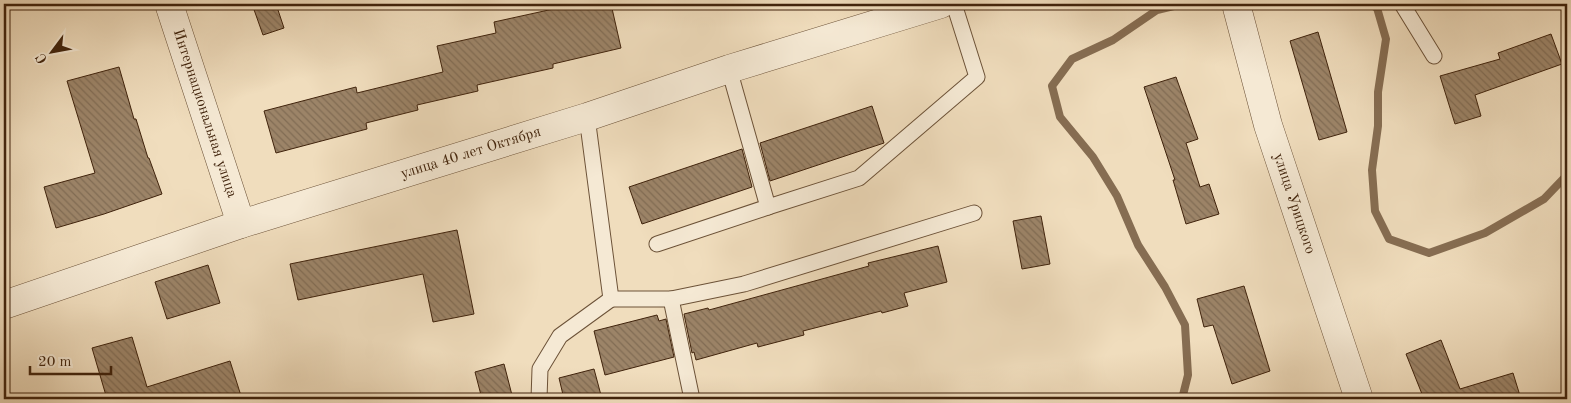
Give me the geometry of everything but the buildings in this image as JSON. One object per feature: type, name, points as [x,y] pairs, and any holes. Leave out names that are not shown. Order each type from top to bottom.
[{"type":"street","name":"Интернациональная улица","points":[[169,4],[240,224]]},
{"type":"street","name":"улица 40 лет Октября","points":[[4,305],[240,224],[587,117],[729,69],[941,4]]},
{"type":"street","name":"улица Урицкого","points":[[1236,4],[1268,125],[1359,399]]},
{"type":"lane","points":[[658,244],[859,178],[978,77],[954,4]]},
{"type":"lane","points":[[1402,4],[1434,56]]},
{"type":"lane","points":[[729,69],[768,207]]},
{"type":"lane","points":[[587,117],[611,299]]},
{"type":"lane","points":[[539,399],[540,369],[560,336],[611,299],[671,300],[744,284],[974,213]]},
{"type":"lane","points":[[671,300],[692,399]]},
{"type":"waterway","points":[[1182,4],[1157,10],[1113,40],[1072,59],[1052,86],[1060,117],[1093,157],[1117,196],[1138,245],[1165,287],[1185,325],[1188,375],[1182,399]]},
{"type":"waterway","points":[[1370,4],[1377,8],[1386,39],[1378,92],[1378,126],[1372,170],[1375,211],[1389,239],[1429,253],[1485,233],[1544,199],[1567,175]]}]
